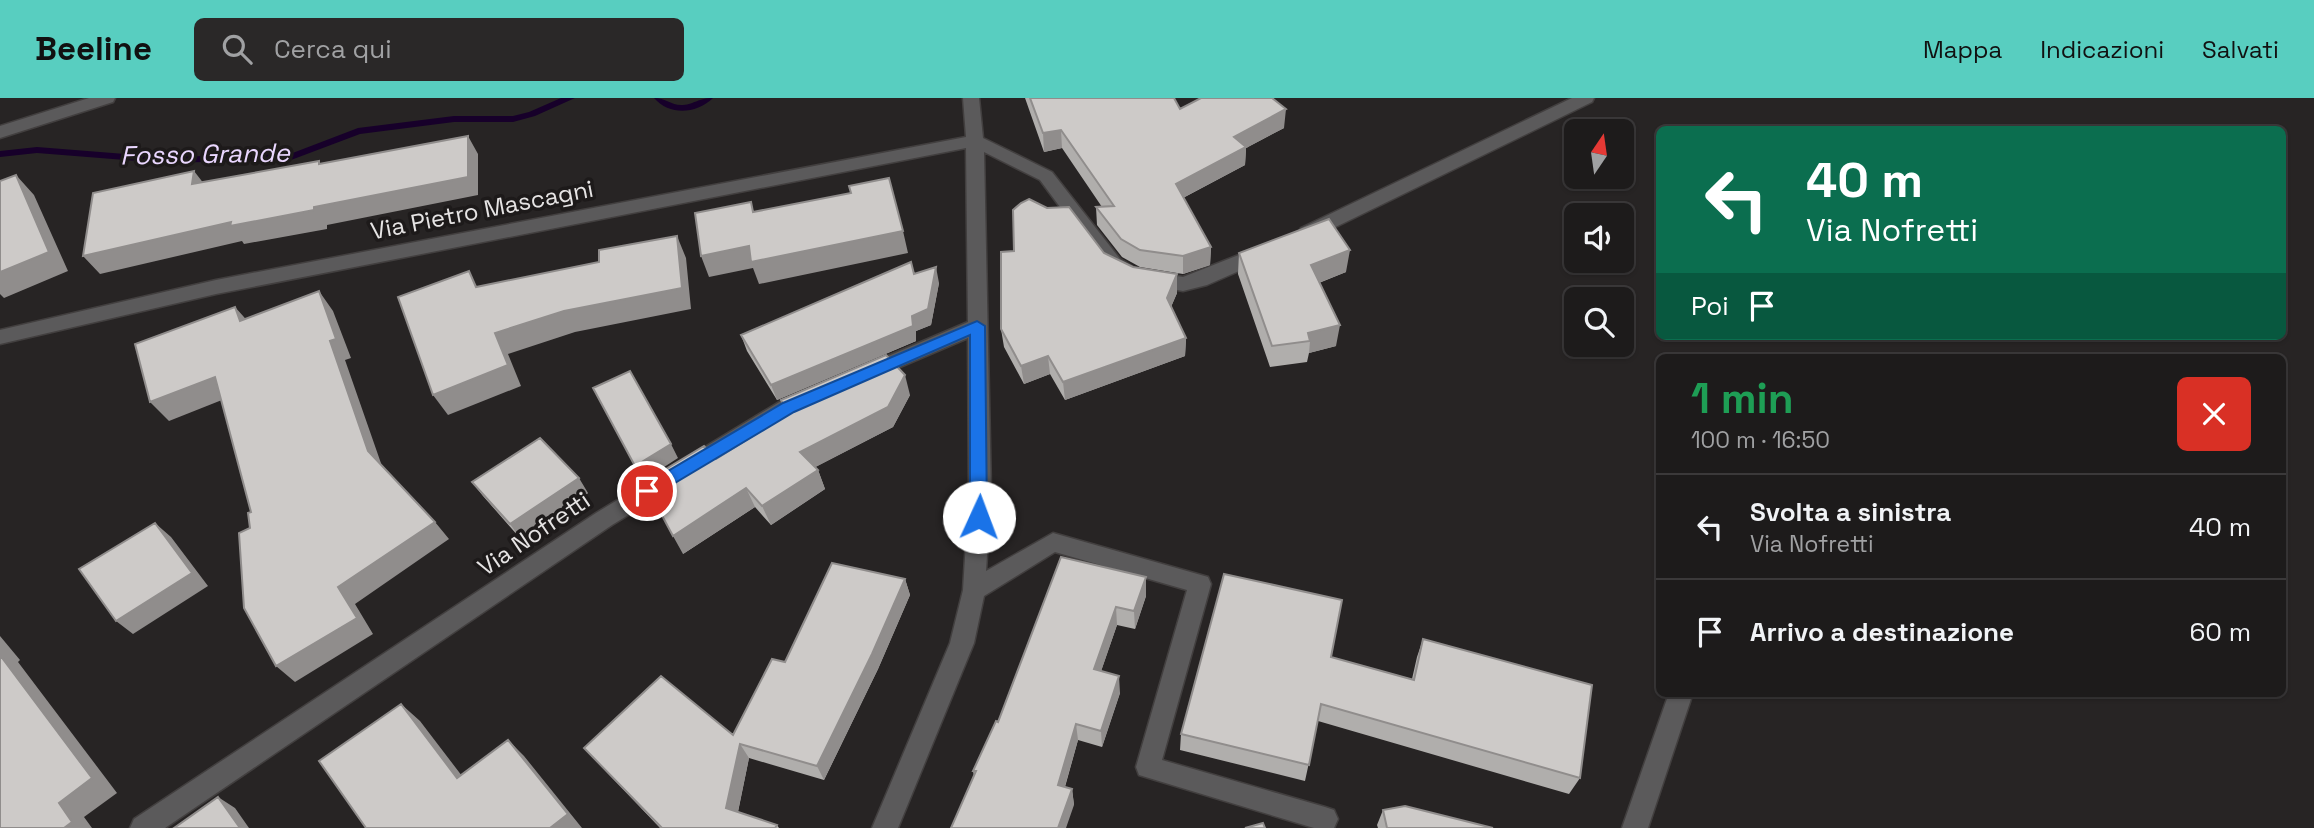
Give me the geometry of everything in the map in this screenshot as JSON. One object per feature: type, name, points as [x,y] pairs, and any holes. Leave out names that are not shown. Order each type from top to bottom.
[{"type":"street","points":[[0,132],[107,98]]},
{"type":"street","points":[[885,828],[962,643],[974,590],[980,492],[975,141],[971,98]]},
{"type":"street","points":[[975,141],[1046,176],[1113,264],[1134,276],[1184,284],[1200,280],[1287,242],[1586,98]]},
{"type":"street","name":"Via Pietro Mascagni","points":[[0,337],[216,287],[975,141]]},
{"type":"street","points":[[851,380],[977,326]]},
{"type":"street","name":"Via Nofretti","points":[[143,828],[604,519],[788,407],[826,391]]},
{"type":"street","points":[[974,590],[1053,542],[1200,583],[1149,768],[1325,819]]},
{"type":"street","points":[[1635,828],[1680,697]]},
{"type":"building","points":[[1030,98],[1174,98],[1180,109],[1201,98],[1272,98],[1286,109],[1234,137],[1246,147],[1176,184],[1211,247],[1183,256],[1140,250],[1121,239],[1096,207],[1114,206],[1061,130],[1043,133]]},
{"type":"building","points":[[468,136],[468,177],[230,226],[231,222],[83,256],[93,193],[194,171],[192,184]]},
{"type":"building","points":[[16,175],[49,252],[0,272],[0,181]]},
{"type":"building","points":[[889,178],[903,231],[751,262],[749,246],[701,256],[695,213],[751,202],[753,212],[851,193],[849,186]]},
{"type":"building","points":[[1029,199],[1047,208],[1069,207],[1104,253],[1133,267],[1177,274],[1167,298],[1186,338],[1063,382],[1048,356],[1021,366],[1001,329],[1001,252],[1014,251],[1013,210]]},
{"type":"building","points":[[1329,219],[1350,250],[1311,265],[1340,325],[1308,333],[1310,341],[1272,346],[1239,253]]},
{"type":"building","points":[[677,236],[682,288],[564,311],[495,333],[508,365],[433,395],[398,297],[469,271],[476,287],[599,262],[599,250]]},
{"type":"building","points":[[911,262],[914,274],[936,267],[928,309],[912,316],[913,326],[771,385],[741,335]]},
{"type":"building","points":[[319,291],[336,339],[330,341],[368,451],[435,522],[338,587],[357,618],[276,666],[244,608],[239,533],[250,528],[248,513],[251,512],[215,377],[150,402],[135,344],[235,307],[240,321]]},
{"type":"building","points":[[886,355],[905,375],[888,407],[800,452],[818,470],[762,506],[746,488],[673,536],[644,482],[704,446],[716,459],[789,413],[781,400]]},
{"type":"building","points":[[630,371],[671,444],[635,466],[593,388]]},
{"type":"building","points":[[540,438],[579,478],[510,524],[472,482]]},
{"type":"building","points":[[155,523],[192,573],[116,621],[79,569]]},
{"type":"building","points":[[1061,557],[1146,577],[1134,611],[1116,607],[1094,669],[1119,676],[1101,731],[1076,724],[1058,785],[1072,789],[1058,828],[951,828],[976,771],[973,771],[996,721],[998,722]]},
{"type":"building","points":[[832,563],[905,579],[817,766],[740,744],[726,808],[777,825],[775,828],[662,828],[584,748],[661,676],[733,735],[772,659],[785,662]]},
{"type":"building","points":[[1224,574],[1342,600],[1331,657],[1414,680],[1423,639],[1592,685],[1580,778],[1321,704],[1309,765],[1181,734]]},
{"type":"building","points":[[0,655],[92,778],[59,803],[72,822],[64,828],[0,828]]},
{"type":"building","points":[[401,704],[457,778],[508,740],[568,814],[550,828],[366,828],[319,761]]},
{"type":"building","points":[[218,797],[240,828],[174,828]]},
{"type":"building","points":[[1405,806],[1493,828],[1387,828],[1383,810]]},
{"type":"building","points":[[1263,823],[1265,828],[1245,828]]},
{"type":"waterway","name":"Fosso Grande","points":[[0,154],[37,150],[163,160],[291,157],[358,131],[454,119],[513,119],[570,98]]},
{"type":"waterway","name":"Fosso Grande","points":[[659,98],[677,108],[696,105],[708,98]]},
{"type":"route","points":[[647,491],[788,407],[977,326],[979,517]]}]
